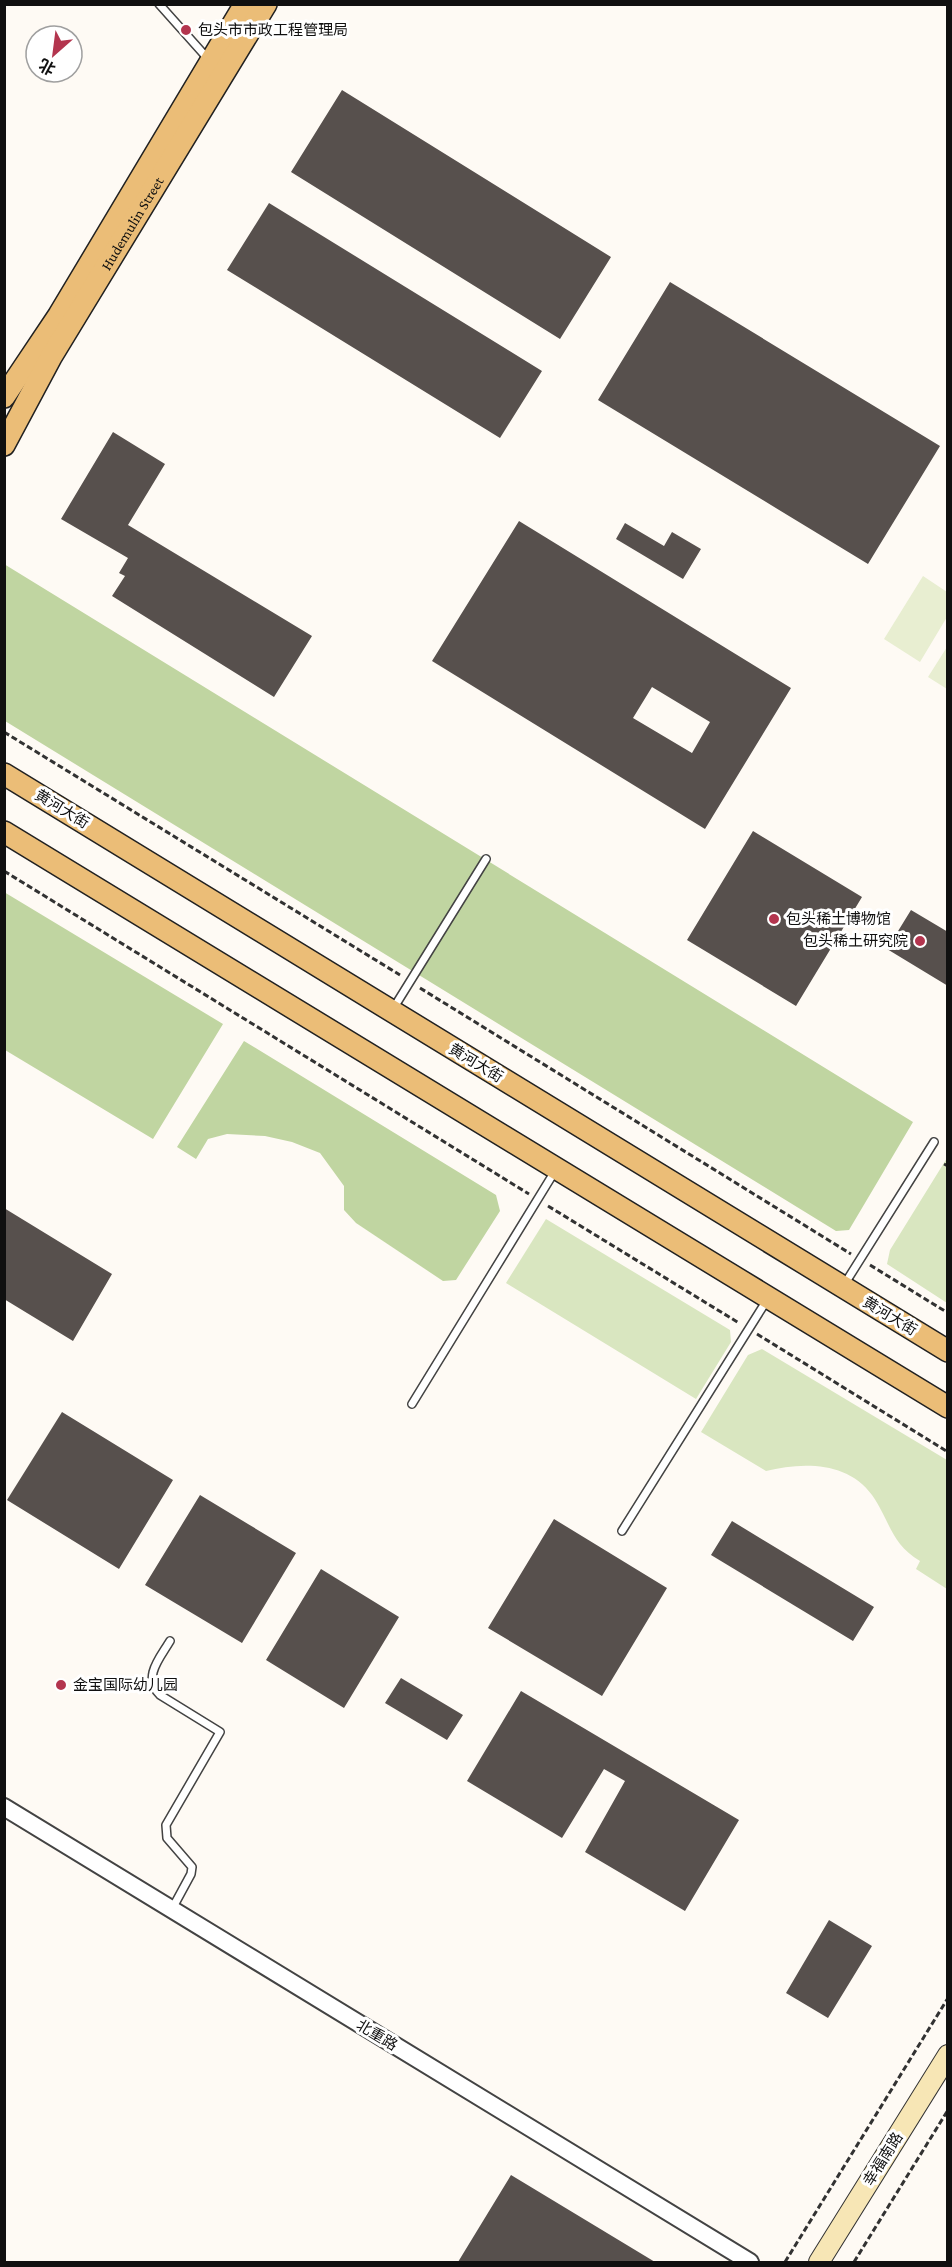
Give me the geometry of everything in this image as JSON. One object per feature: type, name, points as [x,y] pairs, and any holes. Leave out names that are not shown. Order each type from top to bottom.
[{"type":"main road","name":"Hudemulin Street","points":[[4,397],[59,315],[245,4]]},
{"type":"main road","name":"Hudemulin Street","points":[[4,445],[51,357],[267,4]]},
{"type":"main road","name":"黄河大街","points":[[4,774],[948,1351]]},
{"type":"main road","points":[[4,832],[948,1407]]},
{"type":"main road","name":"幸福南路","points":[[819,2262],[948,2055]]},
{"type":"street","name":"北重路","points":[[4,1807],[750,2262]]},
{"type":"lane","points":[[159,4],[211,62]]},
{"type":"lane","points":[[392,1011],[486,860]]},
{"type":"lane","points":[[843,1287],[934,1142]]},
{"type":"lane","points":[[412,1404],[556,1168]]},
{"type":"lane","points":[[622,1531],[768,1298]]},
{"type":"lane","points":[[170,1641],[152,1674],[154,1687],[160,1695],[220,1732],[166,1826],[167,1838],[192,1867],[191,1874],[172,1909]]},
{"type":"path","points":[[4,732],[948,1313]]},
{"type":"path","points":[[4,871],[948,1452]]},
{"type":"path","points":[[785,2262],[948,1998]]},
{"type":"path","points":[[854,2262],[948,2110]]},
{"type":"green space","points":[[4,564],[913,1122],[849,1230],[836,1231],[5,721]]},
{"type":"green space","points":[[923,576],[947,592],[947,617],[920,662],[884,639]]},
{"type":"green space","points":[[947,647],[947,689],[928,677]]},
{"type":"green space","points":[[4,892],[223,1024],[153,1139],[5,1050]]},
{"type":"green space","points":[[244,1041],[496,1195],[500,1211],[456,1280],[443,1281],[356,1223],[344,1210],[344,1186],[320,1153],[292,1142],[265,1136],[227,1134],[208,1139],[196,1159],[177,1147]]},
{"type":"green space","points":[[947,1158],[947,1303],[887,1264],[890,1250]]},
{"type":"green space","points":[[546,1219],[730,1330],[731,1342],[696,1399],[506,1283]]},
{"type":"green space","points":[[762,1349],[947,1460],[947,1589],[916,1569],[920,1561],[897,1540],[872,1495],[850,1476],[837,1470],[809,1466],[766,1471],[701,1432],[748,1355]]},
{"type":"building","points":[[342,90],[611,257],[560,339],[291,172]]},
{"type":"building","points":[[269,203],[542,371],[500,438],[227,270]]},
{"type":"building","points":[[670,282],[940,446],[868,564],[598,400]]},
{"type":"building","points":[[113,432],[165,464],[128,525],[312,636],[274,697],[112,596],[125,576],[119,573],[128,558],[61,519]]},
{"type":"building","points":[[519,521],[791,688],[705,829],[432,661]],"holes":[[[652,687],[710,722],[692,753],[633,718]]]},
{"type":"building","points":[[625,523],[664,546],[672,532],[701,549],[683,579],[616,539]]},
{"type":"building","name":"包头稀土博物馆","points":[[753,831],[862,897],[796,1006],[687,940]]},
{"type":"building","name":"包头稀土研究院","points":[[911,910],[948,932],[948,986],[887,949]]},
{"type":"building","points":[[4,1208],[112,1274],[73,1341],[4,1299]]},
{"type":"building","points":[[62,1412],[173,1480],[119,1569],[7,1500]]},
{"type":"building","points":[[200,1495],[296,1553],[242,1643],[145,1585]]},
{"type":"building","points":[[554,1519],[667,1588],[602,1696],[488,1628]]},
{"type":"building","points":[[732,1521],[874,1607],[853,1641],[711,1555]]},
{"type":"building","points":[[321,1569],[399,1617],[344,1708],[266,1660]]},
{"type":"building","points":[[401,1678],[463,1715],[447,1740],[385,1703]]},
{"type":"building","points":[[521,1691],[739,1820],[685,1911],[585,1852],[625,1781],[604,1769],[562,1838],[467,1781]]},
{"type":"building","points":[[829,1920],[872,1946],[828,2018],[786,1993]]},
{"type":"building","points":[[511,2175],[655,2262],[458,2262]]},
{"type":"place","name":"包头市市政工程管理局","points":[[186,30]]},
{"type":"place","name":"包头稀土博物馆","points":[[774,919]]},
{"type":"place","name":"包头稀土研究院","points":[[920,941]]},
{"type":"place","name":"金宝国际幼儿园","points":[[61,1685]]}]
